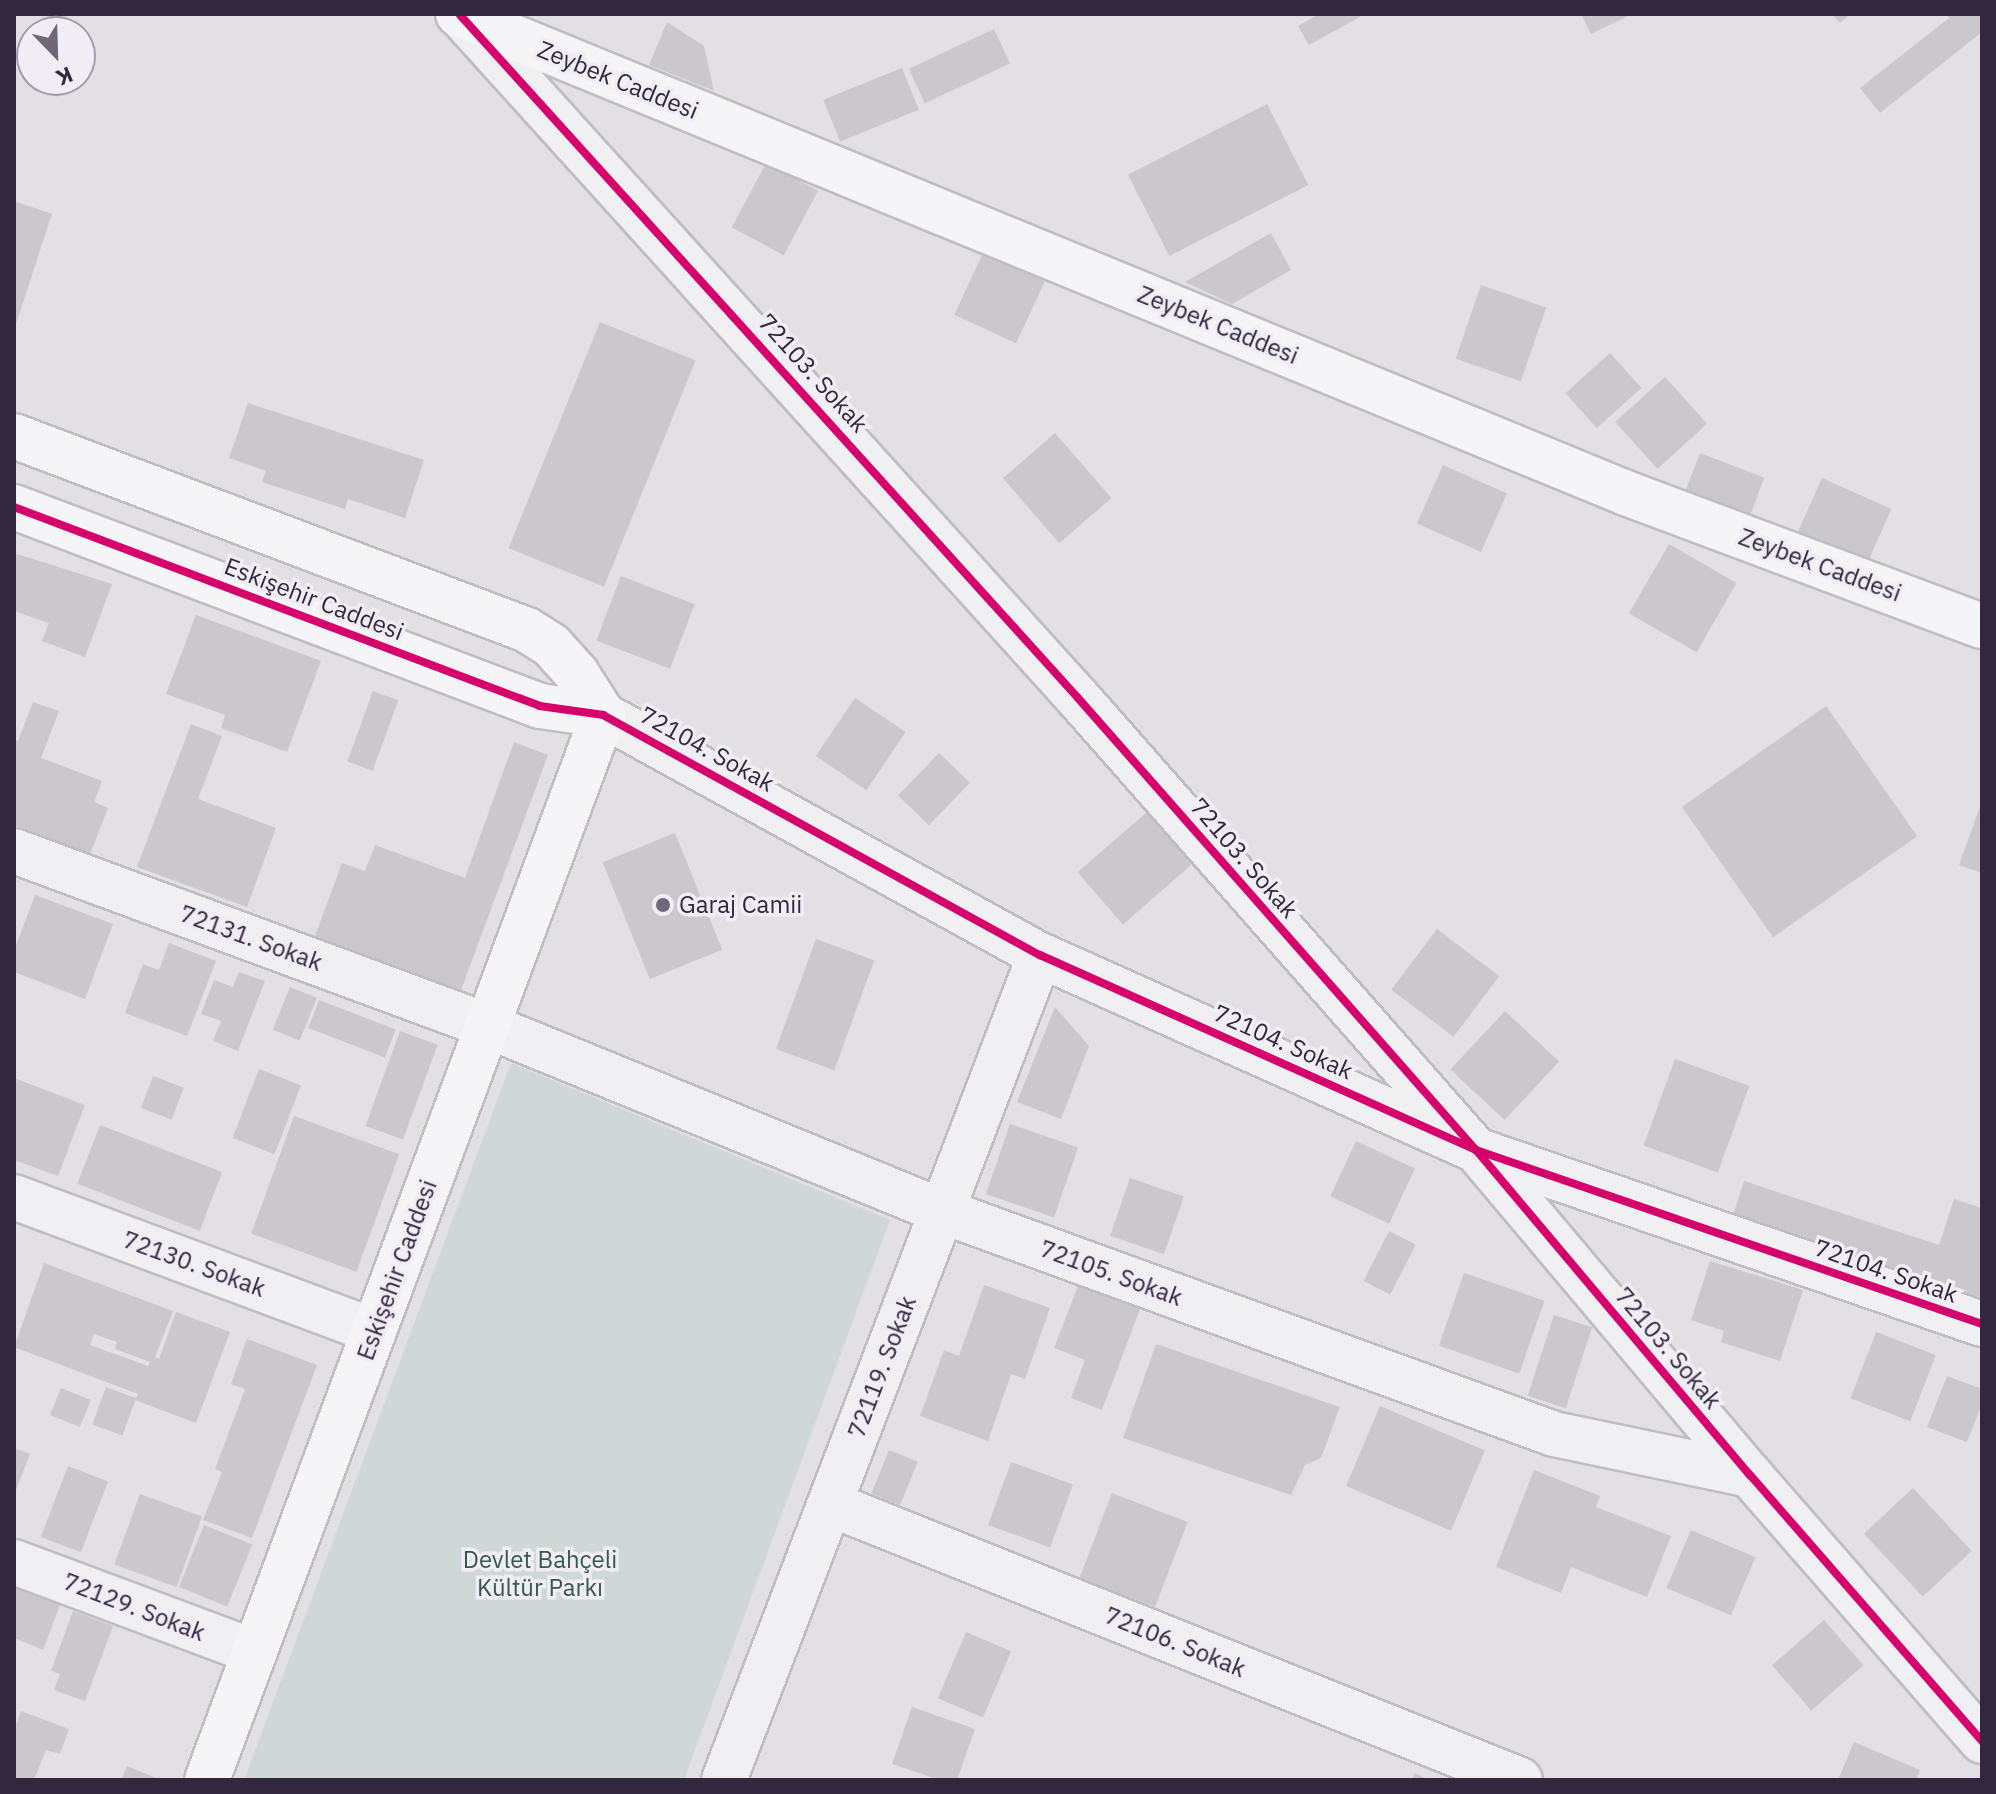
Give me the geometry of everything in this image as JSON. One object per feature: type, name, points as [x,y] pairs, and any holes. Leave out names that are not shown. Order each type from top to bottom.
[{"type":"street","name":"Zeybek Caddesi","points":[[459,14],[1626,493],[1982,626]]},
{"type":"street","name":"72103. Sokak","points":[[459,14],[1078,698],[1476,1150],[1750,1475],[1982,1741]]},
{"type":"street","name":"Eskişehir Caddesi","points":[[14,436],[527,630],[551,645],[568,664],[603,715]]},
{"type":"street","name":"Eskişehir Caddesi","points":[[14,507],[540,706],[603,715]]},
{"type":"street","name":"72104. Sokak","points":[[603,715],[1040,955],[1476,1150],[1982,1324]]},
{"type":"street","name":"Eskişehir Caddesi","points":[[207,1780],[603,715]]},
{"type":"street","name":"72131. Sokak","points":[[14,851],[488,1026]]},
{"type":"street","name":"72119. Sokak","points":[[724,1780],[1040,955]]},
{"type":"street","name":"72105. Sokak","points":[[488,1026],[942,1211],[1554,1434],[1750,1475]]},
{"type":"street","name":"72130. Sokak","points":[[14,1197],[374,1331]]},
{"type":"street","name":"72106. Sokak","points":[[830,1504],[1520,1780]]},
{"type":"street","name":"72129. Sokak","points":[[14,1562],[255,1652]]},
{"type":"green space","name":"Devlet Bahçeli Kültür Parkı","points":[[511,1063],[890,1220],[684,1780],[244,1780]]},
{"type":"building","points":[[1319,14],[1365,14],[1309,45],[1298,26]]},
{"type":"building","points":[[1581,14],[1632,14],[1591,34]]},
{"type":"building","points":[[1832,14],[1851,14],[1840,23]]},
{"type":"building","points":[[1946,14],[1982,14],[1982,32],[1880,113],[1860,88],[1949,18]]},
{"type":"building","points":[[667,22],[704,46],[714,91],[649,65]]},
{"type":"building","points":[[994,29],[1010,63],[925,103],[909,69]]},
{"type":"building","points":[[902,68],[919,110],[840,142],[823,100]]},
{"type":"building","points":[[1267,104],[1308,185],[1169,256],[1128,175]]},
{"type":"building","points":[[766,163],[818,191],[784,255],[732,227]]},
{"type":"building","points":[[14,201],[52,214],[15,327],[14,327]]},
{"type":"building","points":[[1271,233],[1291,270],[1232,304],[1185,282]]},
{"type":"building","points":[[983,253],[1045,282],[1016,343],[954,315]]},
{"type":"building","points":[[1481,285],[1546,307],[1521,381],[1456,359]]},
{"type":"building","points":[[600,322],[695,361],[604,587],[509,548]]},
{"type":"building","points":[[1610,353],[1641,388],[1597,428],[1565,393]]},
{"type":"building","points":[[1665,377],[1707,424],[1657,469],[1615,422]]},
{"type":"building","points":[[248,403],[424,460],[405,518],[348,499],[345,509],[262,482],[266,471],[229,458]]},
{"type":"building","points":[[1055,433],[1111,498],[1059,543],[1003,478]]},
{"type":"building","points":[[1700,453],[1764,478],[1750,514],[1686,489]]},
{"type":"building","points":[[1443,465],[1507,493],[1481,552],[1417,523]]},
{"type":"building","points":[[1822,478],[1891,509],[1867,564],[1798,533]]},
{"type":"building","points":[[1669,544],[1737,583],[1697,652],[1629,613]]},
{"type":"building","points":[[14,553],[112,584],[85,657],[42,641],[49,623],[14,611]]},
{"type":"building","points":[[621,576],[695,604],[670,669],[596,640]]},
{"type":"building","points":[[196,615],[321,661],[287,752],[221,728],[225,715],[166,694]]},
{"type":"building","points":[[373,691],[398,700],[373,771],[347,761]]},
{"type":"building","points":[[855,698],[906,732],[866,790],[816,756]]},
{"type":"building","points":[[33,702],[59,711],[41,758],[102,781],[94,802],[108,808],[90,854],[14,825],[14,739],[18,741]]},
{"type":"building","points":[[1826,706],[1917,836],[1773,937],[1682,807]]},
{"type":"building","points":[[191,724],[222,736],[198,799],[276,828],[247,907],[137,867]]},
{"type":"building","points":[[514,742],[548,755],[460,993],[315,936],[342,863],[365,871],[375,845],[465,878]]},
{"type":"building","points":[[939,753],[970,783],[929,825],[898,795]]},
{"type":"building","points":[[1982,801],[1982,873],[1959,865]]},
{"type":"building","points":[[1147,812],[1192,864],[1123,924],[1078,872]]},
{"type":"building","name":"Garaj Camii","points":[[675,833],[722,950],[650,979],[603,862]]},
{"type":"building","points":[[35,895],[113,924],[85,999],[14,972],[14,951]]},
{"type":"building","points":[[1437,929],[1499,976],[1454,1037],[1391,990]]},
{"type":"building","points":[[816,939],[874,960],[834,1070],[776,1049]]},
{"type":"building","points":[[169,943],[216,961],[187,1036],[125,1013],[143,964],[159,970]]},
{"type":"building","points":[[239,972],[265,981],[238,1051],[213,1041],[221,1021],[201,1014],[214,980],[233,987]]},
{"type":"building","points":[[290,987],[317,998],[300,1041],[273,1030]]},
{"type":"building","points":[[319,1000],[396,1029],[385,1057],[308,1028]]},
{"type":"building","points":[[1055,1007],[1089,1046],[1061,1119],[1017,1102]]},
{"type":"building","points":[[1505,1011],[1559,1061],[1505,1120],[1450,1070]]},
{"type":"building","points":[[400,1031],[438,1045],[403,1140],[365,1126]]},
{"type":"building","points":[[1675,1059],[1749,1086],[1718,1172],[1644,1145]]},
{"type":"building","points":[[259,1069],[301,1085],[274,1154],[232,1138]]},
{"type":"building","points":[[153,1076],[184,1088],[172,1120],[141,1108]]},
{"type":"building","points":[[14,1078],[85,1105],[58,1176],[14,1160]]},
{"type":"building","points":[[294,1116],[399,1154],[356,1272],[251,1233]]},
{"type":"building","points":[[1010,1124],[1078,1147],[1054,1217],[986,1194]]},
{"type":"building","points":[[100,1125],[222,1172],[200,1231],[77,1184]]},
{"type":"building","points":[[1356,1141],[1415,1168],[1389,1224],[1330,1196]]},
{"type":"building","points":[[1130,1178],[1184,1197],[1164,1254],[1110,1236]]},
{"type":"building","points":[[1744,1181],[1939,1245],[1954,1199],[1982,1208],[1980,1297],[1733,1215]]},
{"type":"building","points":[[1389,1231],[1416,1245],[1390,1295],[1364,1281]]},
{"type":"building","points":[[1710,1261],[1803,1290],[1780,1361],[1721,1342],[1724,1331],[1691,1320]]},
{"type":"building","points":[[44,1263],[173,1311],[155,1357],[159,1359],[176,1312],[230,1332],[196,1423],[135,1400],[138,1394],[14,1347]],"holes":[[[94,1334],[117,1342],[115,1349],[150,1362],[148,1366],[90,1345]]]},
{"type":"building","points":[[1464,1273],[1544,1301],[1519,1373],[1439,1346]]},
{"type":"building","points":[[984,1285],[1050,1308],[1025,1379],[1011,1374],[988,1441],[920,1416],[944,1350],[959,1356]]},
{"type":"building","points":[[1078,1286],[1140,1309],[1102,1410],[1071,1398],[1085,1360],[1054,1348]]},
{"type":"building","points":[[1554,1315],[1592,1327],[1566,1408],[1528,1396]]},
{"type":"building","points":[[1876,1332],[1936,1355],[1910,1421],[1851,1398]]},
{"type":"building","points":[[247,1339],[317,1365],[252,1538],[203,1520],[222,1472],[215,1469],[245,1389],[231,1384]]},
{"type":"building","points":[[1156,1344],[1340,1407],[1321,1458],[1305,1465],[1291,1495],[1123,1438]]},
{"type":"building","points":[[1947,1376],[1982,1389],[1982,1404],[1967,1442],[1927,1427]]},
{"type":"building","points":[[106,1387],[136,1398],[122,1436],[92,1425]]},
{"type":"building","points":[[61,1388],[91,1400],[80,1427],[50,1415]]},
{"type":"building","points":[[1380,1406],[1485,1451],[1451,1531],[1346,1486]]},
{"type":"building","points":[[14,1448],[30,1454],[14,1495]]},
{"type":"building","points":[[889,1450],[918,1462],[900,1505],[871,1494]]},
{"type":"building","points":[[1011,1462],[1073,1485],[1050,1548],[988,1525]]},
{"type":"building","points":[[68,1466],[108,1481],[81,1552],[41,1537]]},
{"type":"building","points":[[1534,1470],[1600,1496],[1596,1507],[1671,1536],[1647,1597],[1571,1567],[1561,1593],[1496,1567]]},
{"type":"building","points":[[1913,1488],[1972,1551],[1923,1597],[1864,1534]]},
{"type":"building","points":[[1112,1493],[1188,1522],[1155,1607],[1079,1578]]},
{"type":"building","points":[[140,1494],[202,1517],[176,1587],[114,1564]]},
{"type":"building","points":[[204,1525],[252,1544],[227,1607],[179,1587]]},
{"type":"building","points":[[1691,1530],[1755,1557],[1731,1615],[1666,1588]]},
{"type":"building","points":[[14,1588],[60,1605],[43,1650],[14,1638]]},
{"type":"building","points":[[73,1611],[113,1626],[85,1701],[54,1690],[60,1674],[51,1671]]},
{"type":"building","points":[[1824,1620],[1863,1665],[1811,1711],[1772,1665]]},
{"type":"building","points":[[966,1632],[1011,1651],[983,1717],[938,1698]]},
{"type":"building","points":[[912,1707],[975,1729],[957,1780],[940,1780],[892,1764]]},
{"type":"building","points":[[21,1711],[69,1729],[60,1754],[46,1750],[34,1780],[14,1780],[14,1731]]},
{"type":"building","points":[[1854,1742],[1920,1770],[1916,1780],[1838,1780]]},
{"type":"building","points":[[127,1766],[161,1780],[121,1780]]},
{"type":"building","points":[[1415,1773],[1429,1780],[1411,1780]]},
{"type":"cycle path","points":[[460,15],[1078,698],[1476,1150],[1750,1475],[1982,1741]]},
{"type":"cycle path","points":[[14,507],[540,706],[603,715],[1040,955],[1476,1150],[1982,1324]]},
{"type":"place","name":"Garaj Camii","points":[[663,905]]}]
